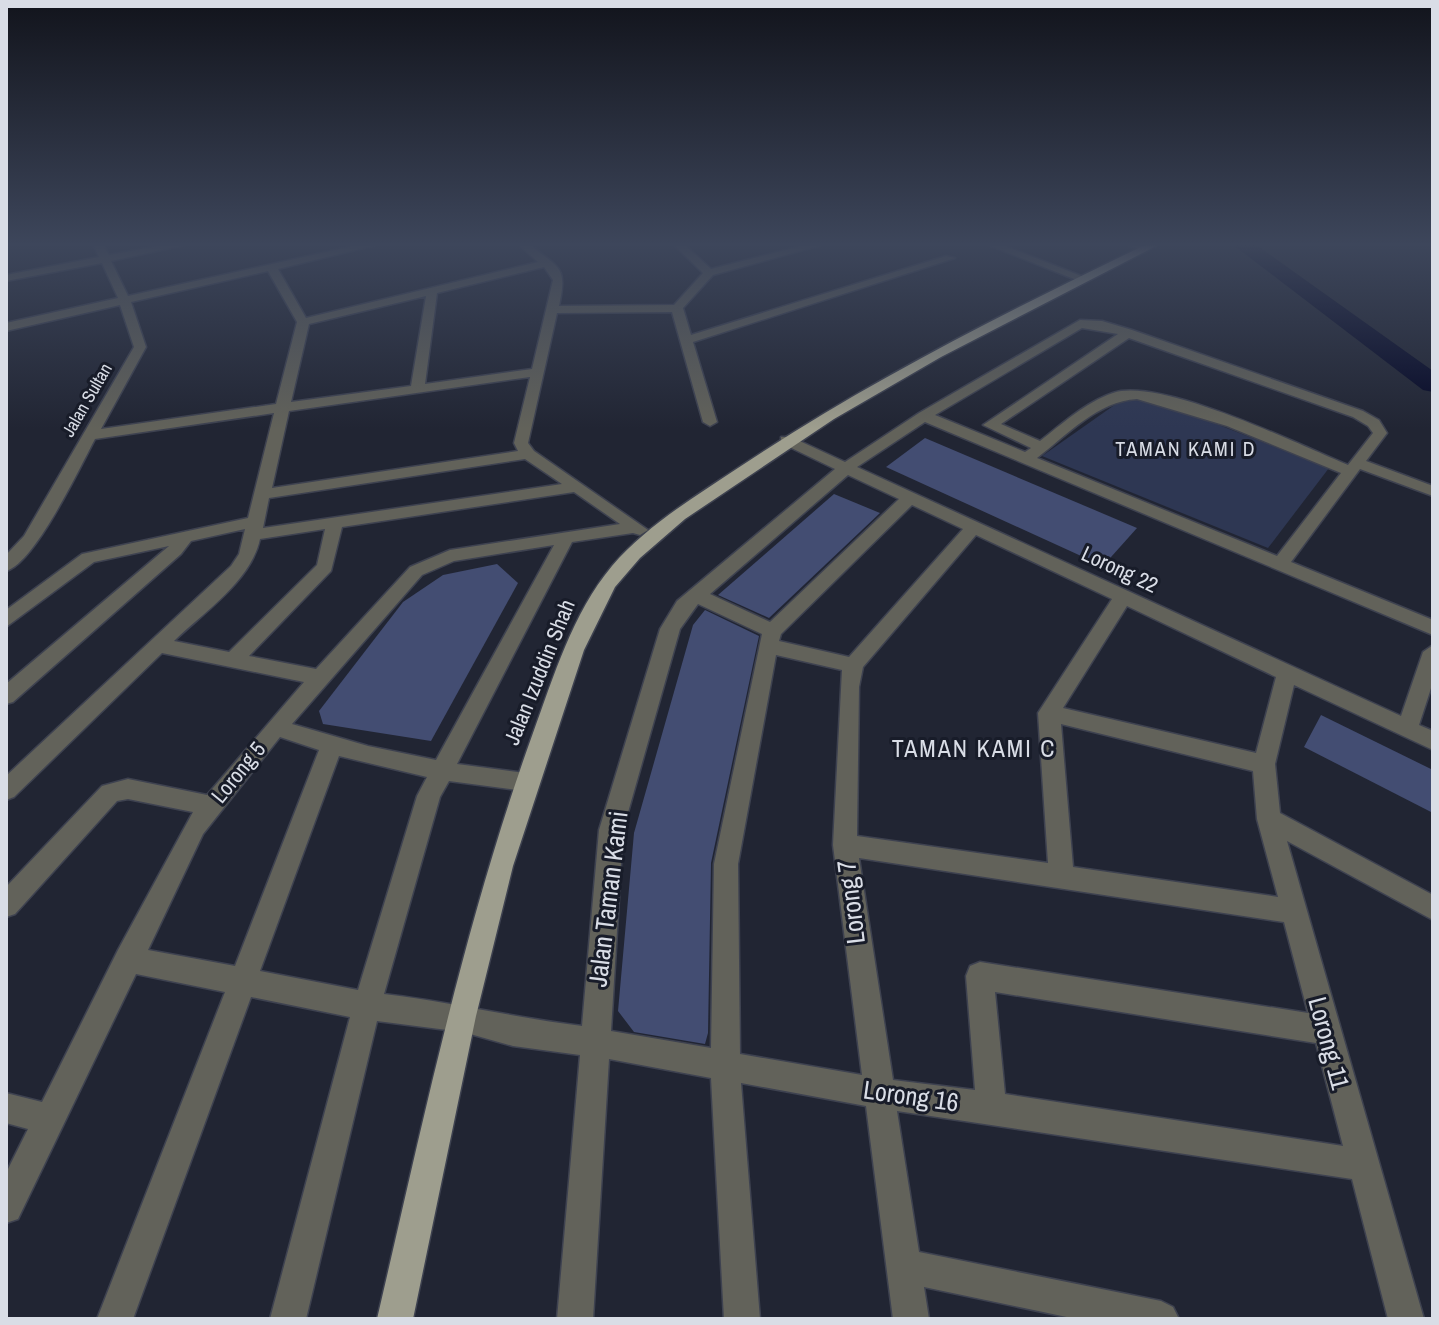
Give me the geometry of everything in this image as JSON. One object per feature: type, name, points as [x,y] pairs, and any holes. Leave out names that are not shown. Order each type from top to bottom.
[{"type":"main road","name":"Jalan Izuddin Shah","points":[[395,1319],[501,862],[525,782],[586,623],[609,582],[644,533],[786,440],[1034,306]]},
{"type":"street","points":[[6,327],[95,306]]},
{"type":"street","name":"Jalan Sultan","points":[[6,565],[31,539],[140,347],[126,306]]},
{"type":"street","points":[[6,790],[237,570],[248,554],[303,322],[294,306]]},
{"type":"street","points":[[303,322],[370,306]]},
{"type":"street","points":[[417,389],[430,306]]},
{"type":"street","points":[[552,306],[520,437],[528,454],[644,533]]},
{"type":"street","points":[[686,340],[796,306]]},
{"type":"street","points":[[551,310],[677,308],[710,422]]},
{"type":"street","points":[[924,416],[1080,324],[1092,323],[1358,414],[1374,423],[1380,433],[1280,564]]},
{"type":"street","points":[[1042,447],[990,425],[1128,333]]},
{"type":"street","points":[[90,435],[536,372]]},
{"type":"street","points":[[1026,459],[1104,404],[1119,396],[1135,394],[1168,401],[1354,467],[1433,491]]},
{"type":"street","points":[[924,416],[1433,628]]},
{"type":"street","name":"Jalan Taman Kami","points":[[575,1319],[611,830],[670,629],[696,595],[828,460],[924,416]]},
{"type":"street","name":"Lorong 22","points":[[786,440],[1433,741]]},
{"type":"street","points":[[262,494],[528,454]]},
{"type":"street","points":[[6,620],[88,558],[187,535],[335,521],[576,487]]},
{"type":"street","points":[[742,1319],[725,1065],[726,864],[770,638],[910,498]]},
{"type":"street","points":[[233,660],[325,567],[335,521]]},
{"type":"street","points":[[696,595],[770,638],[853,665],[974,527]]},
{"type":"street","name":"Lorong 5","points":[[6,1207],[182,850],[211,806],[276,727],[416,571],[450,556],[644,533]]},
{"type":"street","points":[[9,690],[175,550],[187,535]]},
{"type":"street","points":[[288,1319],[367,1006],[439,773],[565,540]]},
{"type":"street","points":[[1061,875],[1049,713],[1123,597]]},
{"type":"street","points":[[158,645],[321,678]]},
{"type":"street","points":[[1407,729],[1433,652]]},
{"type":"street","name":"Lorong 7","points":[[853,665],[849,687],[845,845],[877,1093],[911,1319]]},
{"type":"street","name":"Lorong 11","points":[[1287,674],[1264,764],[1269,819],[1406,1319]]},
{"type":"street","points":[[1049,713],[1264,764]]},
{"type":"street","points":[[276,727],[331,747],[439,773],[525,782]]},
{"type":"street","points":[[115,1319],[331,747]]},
{"type":"street","points":[[6,905],[110,793],[128,789],[211,806]]},
{"type":"street","points":[[1269,819],[1433,908]]},
{"type":"street","points":[[845,845],[1293,911]]},
{"type":"street","name":"Lorong 16","points":[[128,959],[367,1006],[463,1018],[513,1032],[593,1042],[877,1093],[991,1107],[1362,1165]]},
{"type":"street","points":[[991,1107],[980,976],[1326,1030]]},
{"type":"street","points":[[6,1108],[49,1119]]},
{"type":"street","points":[[903,1266],[1161,1319]]},
{"type":"shaded area","points":[[1123,399],[1153,399],[1329,468],[1268,548],[1042,456]]},
{"type":"building","points":[[925,438],[1137,528],[1103,566],[886,467]]},
{"type":"building","points":[[834,494],[880,513],[769,618],[718,595]]},
{"type":"building","points":[[497,564],[518,583],[431,741],[323,724],[319,711],[403,602],[443,575]]},
{"type":"building","points":[[705,610],[759,636],[711,863],[708,1033],[705,1044],[634,1032],[618,1011],[634,833],[693,625]]},
{"type":"building","points":[[1321,715],[1433,770],[1433,813],[1304,747]]},
{"type":"waterway","points":[[1326,306],[1433,384]]},
{"type":"district","name":"TAMAN KAMI D","points":[[1186,449]]},
{"type":"district","name":"TAMAN KAMI C","points":[[974,749]]}]
